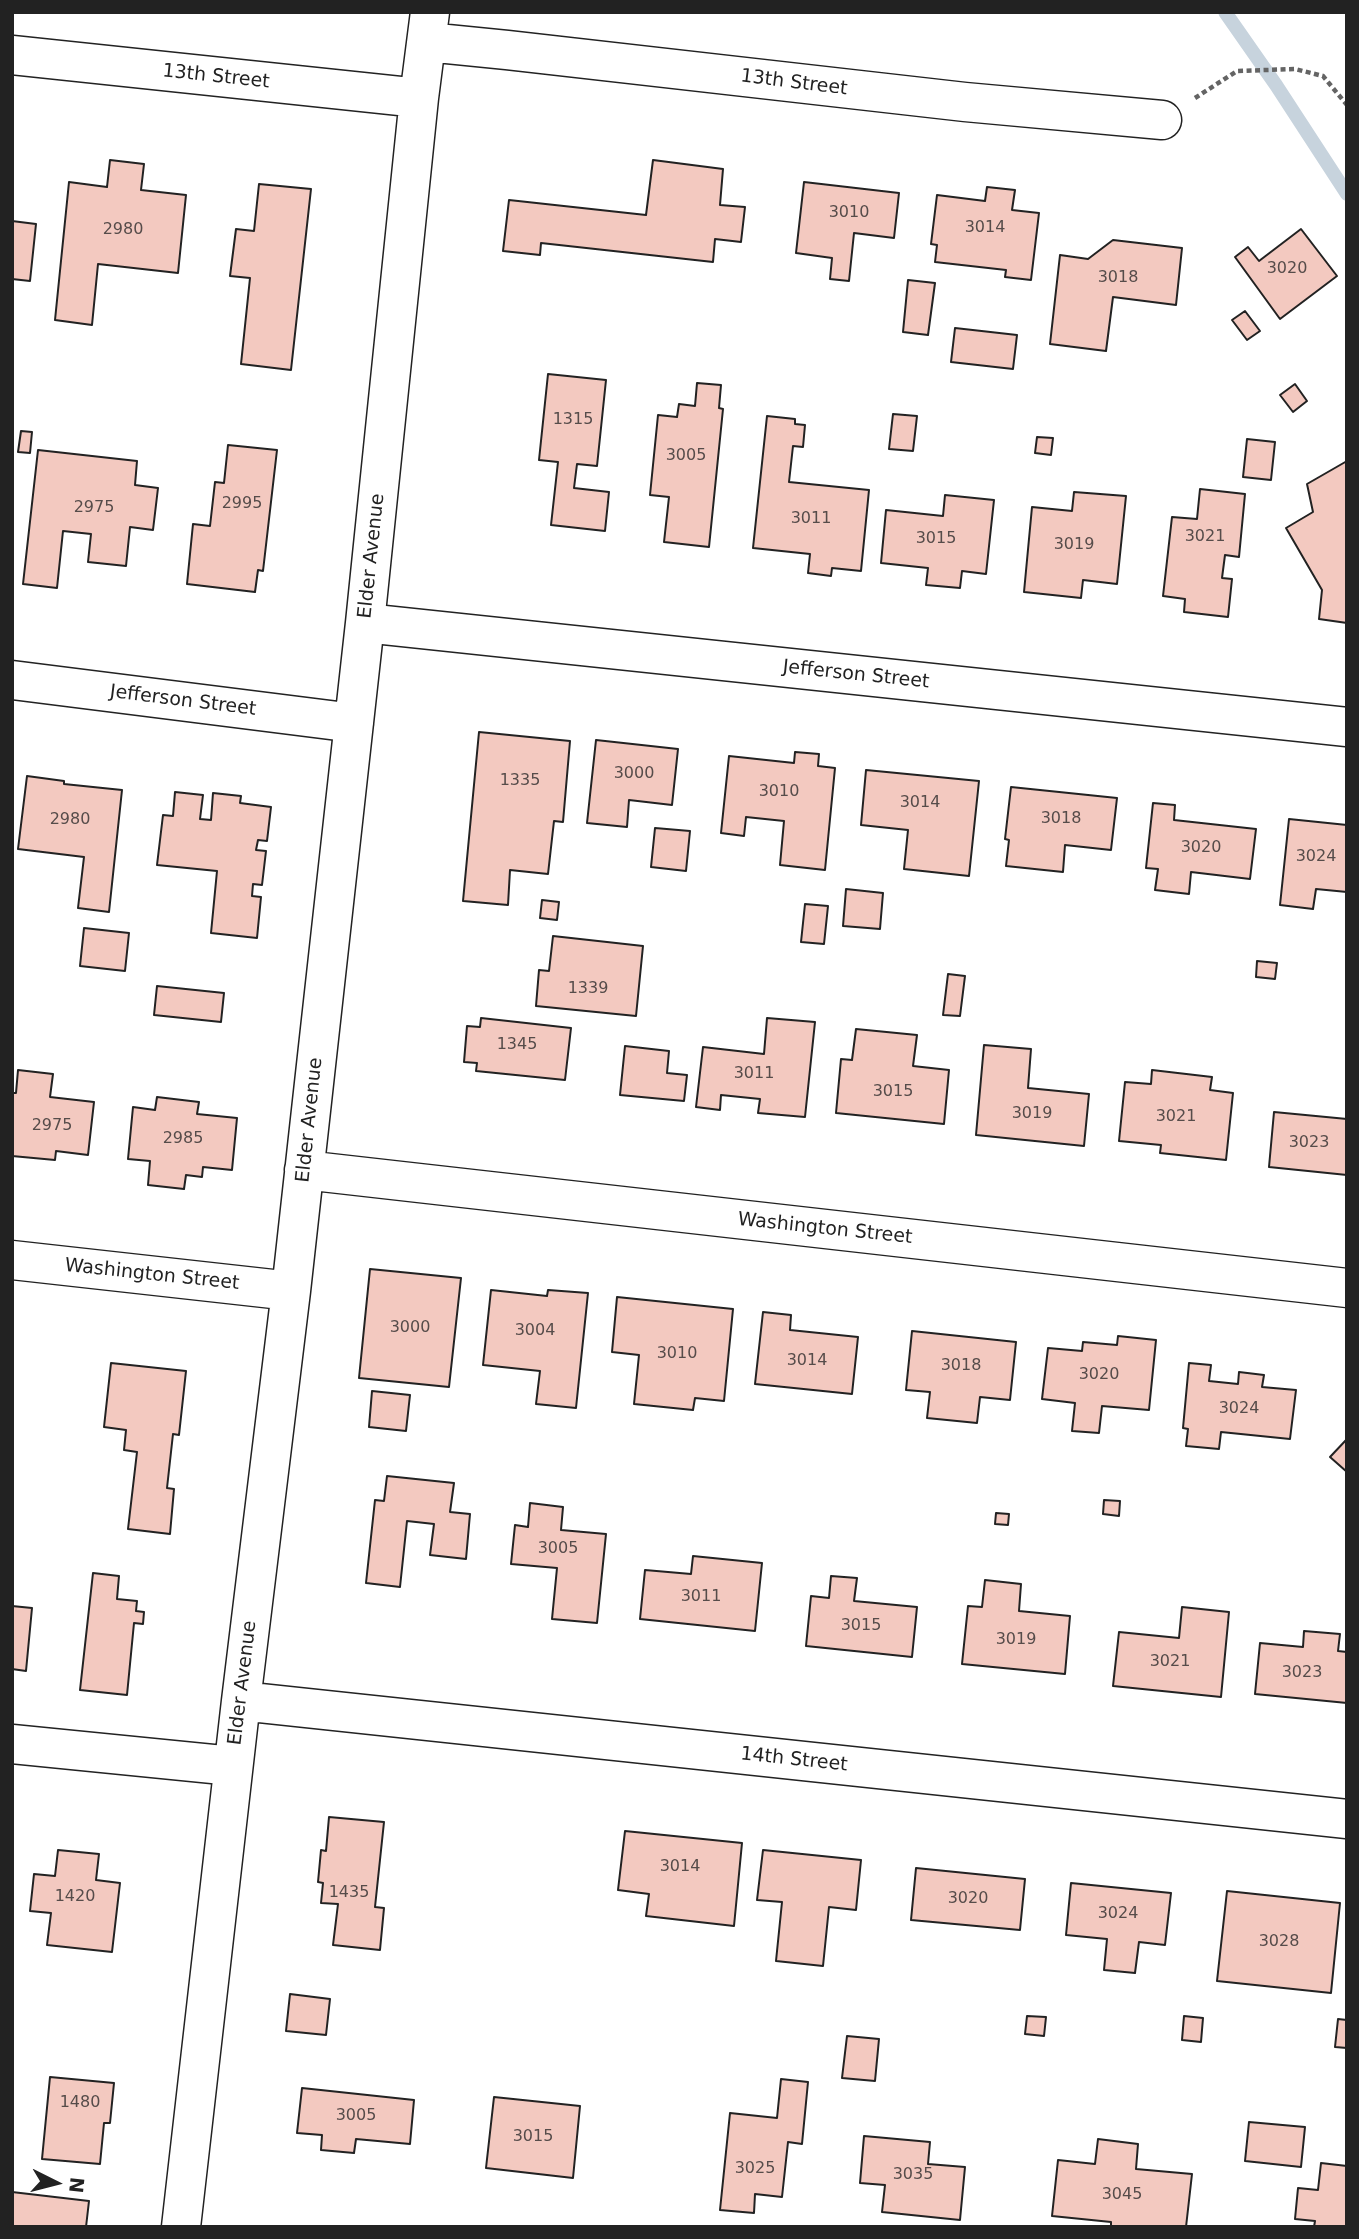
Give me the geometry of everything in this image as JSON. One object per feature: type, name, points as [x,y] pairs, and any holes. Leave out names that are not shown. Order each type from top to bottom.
[{"type":"street","name":"Elder Avenue","points":[[181,2227],[233,1766],[291,1291],[365,623],[419,98],[429,27]]},
{"type":"street","name":"13th Street","points":[[429,27],[507,50],[965,102],[1162,120]]},
{"type":"street","name":"13th Street","points":[[12,55],[419,98]]},
{"type":"street","name":"Jefferson Street","points":[[365,623],[1347,727]]},
{"type":"street","name":"Jefferson Street","points":[[12,680],[354,723]]},
{"type":"street","name":"Washington Street","points":[[304,1170],[1347,1288]]},
{"type":"street","name":"Washington Street","points":[[12,1260],[291,1291]]},
{"type":"street","name":"14th Street","points":[[241,1701],[1347,1819]]},
{"type":"street","points":[[12,1744],[233,1766]]},
{"type":"path","points":[[1237,71],[1295,69],[1323,76],[1347,105]]},
{"type":"building","points":[[110,160],[144,164],[141,190],[186,195],[178,273],[98,264],[92,325],[55,320],[69,182],[107,187]]},
{"type":"building","points":[[653,160],[723,169],[720,205],[745,207],[741,242],[715,239],[713,262],[541,243],[540,255],[503,251],[509,200],[646,215]]},
{"type":"building","points":[[804,182],[899,193],[894,238],[854,233],[849,281],[830,279],[832,258],[796,253]]},
{"type":"building","points":[[259,184],[311,189],[291,370],[241,364],[250,278],[230,276],[236,229],[254,231]]},
{"type":"building","points":[[987,187],[1015,190],[1012,210],[1039,213],[1031,280],[1005,277],[1006,270],[935,262],[937,245],[931,244],[937,195],[985,201]]},
{"type":"building","points":[[12,221],[36,224],[30,281],[12,279]]},
{"type":"building","points":[[1301,229],[1337,276],[1280,319],[1235,257],[1248,247],[1259,261]]},
{"type":"building","points":[[1113,240],[1182,248],[1176,305],[1113,297],[1106,351],[1050,344],[1060,255],[1088,259]]},
{"type":"building","points":[[908,280],[935,283],[928,335],[903,332]]},
{"type":"building","points":[[1245,311],[1260,331],[1247,340],[1232,320]]},
{"type":"building","points":[[955,328],[1017,335],[1013,369],[951,362]]},
{"type":"building","points":[[548,374],[606,380],[597,466],[577,464],[574,488],[609,492],[605,531],[551,525],[558,462],[539,460]]},
{"type":"building","points":[[697,383],[721,385],[719,408],[723,409],[709,547],[664,542],[669,497],[650,495],[658,415],[677,417],[679,404],[695,406]]},
{"type":"building","points":[[1295,384],[1307,401],[1293,412],[1280,395]]},
{"type":"building","points":[[893,414],[917,416],[913,451],[889,449]]},
{"type":"building","points":[[767,416],[795,419],[795,424],[805,425],[803,447],[793,446],[789,482],[869,490],[861,571],[832,568],[831,576],[808,573],[810,554],[753,548]]},
{"type":"building","points":[[21,431],[32,432],[30,453],[18,452]]},
{"type":"building","points":[[1037,437],[1053,438],[1051,455],[1035,453]]},
{"type":"building","points":[[1247,439],[1275,442],[1271,480],[1243,477]]},
{"type":"building","points":[[228,445],[277,450],[263,571],[258,570],[255,592],[187,584],[193,524],[210,526],[215,482],[224,483]]},
{"type":"building","points":[[38,450],[137,461],[135,485],[158,488],[153,530],[130,527],[126,566],[88,562],[91,534],[63,531],[57,588],[23,584]]},
{"type":"building","points":[[1347,461],[1347,623],[1319,619],[1322,590],[1286,528],[1313,512],[1307,484]]},
{"type":"building","points":[[1200,489],[1245,494],[1239,557],[1225,555],[1222,578],[1232,579],[1228,617],[1184,612],[1185,599],[1163,596],[1172,517],[1197,519]]},
{"type":"building","points":[[1074,492],[1126,496],[1117,584],[1083,580],[1081,598],[1024,592],[1032,507],[1072,511]]},
{"type":"building","points":[[945,495],[994,500],[986,574],[962,571],[960,588],[926,585],[928,568],[881,563],[886,510],[943,516]]},
{"type":"building","points":[[479,732],[570,741],[563,822],[554,821],[548,874],[510,870],[508,905],[463,901]]},
{"type":"building","points":[[596,740],[678,749],[672,805],[629,800],[627,827],[587,823]]},
{"type":"building","points":[[795,752],[819,754],[818,766],[835,768],[825,870],[780,865],[784,821],[746,817],[744,836],[721,833],[729,756],[794,763]]},
{"type":"building","points":[[866,770],[979,781],[969,876],[904,869],[908,830],[861,825]]},
{"type":"building","points":[[27,776],[64,781],[64,784],[122,790],[109,912],[78,908],[84,857],[18,849]]},
{"type":"building","points":[[1011,787],[1117,798],[1111,850],[1065,845],[1063,872],[1006,866],[1009,840],[1005,839]]},
{"type":"building","points":[[175,792],[203,795],[200,819],[211,820],[213,793],[241,796],[240,803],[271,807],[267,841],[258,840],[256,850],[266,851],[262,885],[253,884],[252,896],[261,897],[257,938],[211,933],[217,871],[157,865],[163,815],[173,816]]},
{"type":"building","points":[[1153,803],[1175,805],[1174,820],[1256,829],[1250,879],[1191,872],[1189,894],[1155,890],[1158,869],[1146,868]]},
{"type":"building","points":[[1289,819],[1347,825],[1347,892],[1316,889],[1313,909],[1280,905]]},
{"type":"building","points":[[655,828],[690,831],[686,871],[651,867]]},
{"type":"building","points":[[846,889],[883,893],[880,929],[843,926]]},
{"type":"building","points":[[542,900],[559,902],[557,920],[540,918]]},
{"type":"building","points":[[805,904],[828,906],[824,944],[801,942]]},
{"type":"building","points":[[84,928],[129,933],[125,971],[80,966]]},
{"type":"building","points":[[553,936],[643,946],[636,1016],[536,1006],[539,970],[549,971]]},
{"type":"building","points":[[1257,961],[1277,963],[1275,979],[1256,977]]},
{"type":"building","points":[[948,974],[965,976],[960,1016],[943,1015]]},
{"type":"building","points":[[157,986],[224,993],[221,1022],[154,1015]]},
{"type":"building","points":[[481,1018],[571,1028],[565,1080],[476,1071],[477,1063],[464,1062],[467,1026],[480,1027]]},
{"type":"building","points":[[767,1018],[815,1022],[805,1117],[758,1113],[760,1099],[721,1095],[720,1110],[696,1107],[703,1047],[764,1054]]},
{"type":"building","points":[[856,1029],[917,1035],[913,1066],[949,1070],[944,1124],[836,1113],[841,1059],[852,1060]]},
{"type":"building","points":[[984,1045],[1031,1049],[1028,1088],[1089,1094],[1084,1146],[976,1135]]},
{"type":"building","points":[[625,1046],[669,1051],[667,1073],[687,1075],[684,1101],[620,1095]]},
{"type":"building","points":[[18,1070],[53,1074],[50,1097],[94,1102],[88,1155],[56,1151],[55,1160],[12,1156],[12,1093],[16,1093]]},
{"type":"building","points":[[1152,1070],[1212,1077],[1210,1090],[1233,1093],[1226,1160],[1160,1153],[1161,1145],[1119,1141],[1125,1082],[1151,1084]]},
{"type":"building","points":[[157,1097],[199,1102],[197,1114],[237,1118],[232,1170],[203,1167],[202,1177],[186,1175],[184,1189],[148,1185],[150,1161],[128,1159],[133,1107],[155,1110]]},
{"type":"building","points":[[1274,1112],[1347,1119],[1347,1175],[1269,1167]]},
{"type":"building","points":[[370,1269],[461,1278],[449,1387],[359,1378]]},
{"type":"building","points":[[491,1290],[547,1296],[548,1290],[588,1293],[576,1408],[536,1404],[540,1371],[483,1365]]},
{"type":"building","points":[[617,1297],[733,1309],[724,1401],[695,1398],[693,1410],[634,1404],[639,1355],[612,1352]]},
{"type":"building","points":[[763,1312],[791,1315],[790,1330],[858,1337],[852,1394],[755,1384]]},
{"type":"building","points":[[912,1331],[1016,1342],[1010,1400],[980,1397],[977,1423],[927,1418],[930,1392],[906,1390]]},
{"type":"building","points":[[1118,1336],[1156,1340],[1149,1410],[1102,1406],[1099,1433],[1072,1431],[1075,1403],[1042,1399],[1048,1348],[1082,1351],[1083,1342],[1117,1345]]},
{"type":"building","points":[[111,1363],[186,1371],[179,1435],[173,1434],[167,1488],[174,1489],[170,1534],[128,1529],[137,1452],[124,1450],[126,1430],[104,1427]]},
{"type":"building","points":[[1189,1363],[1211,1365],[1209,1381],[1238,1384],[1239,1372],[1264,1375],[1262,1387],[1296,1390],[1290,1439],[1221,1432],[1219,1449],[1186,1446],[1188,1429],[1183,1428]]},
{"type":"building","points":[[372,1391],[410,1395],[406,1431],[369,1427]]},
{"type":"building","points":[[1347,1439],[1347,1472],[1330,1457]]},
{"type":"building","points":[[387,1476],[454,1483],[450,1512],[470,1514],[466,1559],[430,1555],[434,1524],[407,1521],[400,1587],[366,1583],[375,1500],[384,1501]]},
{"type":"building","points":[[1104,1500],[1120,1501],[1119,1516],[1103,1514]]},
{"type":"building","points":[[530,1503],[563,1507],[561,1530],[606,1534],[597,1623],[552,1619],[557,1568],[511,1564],[515,1525],[528,1527]]},
{"type":"building","points":[[996,1513],[1009,1514],[1008,1525],[995,1524]]},
{"type":"building","points":[[693,1556],[762,1563],[755,1631],[640,1619],[645,1570],[691,1574]]},
{"type":"building","points":[[93,1573],[119,1576],[117,1599],[137,1601],[136,1611],[144,1612],[143,1624],[134,1623],[127,1695],[80,1690]]},
{"type":"building","points":[[831,1576],[857,1578],[854,1601],[917,1607],[912,1657],[806,1646],[811,1596],[829,1598]]},
{"type":"building","points":[[985,1580],[1021,1584],[1019,1611],[1070,1616],[1065,1674],[962,1664],[968,1606],[982,1607]]},
{"type":"building","points":[[12,1606],[32,1608],[26,1671],[12,1669]]},
{"type":"building","points":[[1182,1607],[1229,1612],[1221,1697],[1113,1686],[1119,1632],[1179,1638]]},
{"type":"building","points":[[1304,1631],[1340,1634],[1338,1651],[1347,1652],[1347,1703],[1255,1694],[1260,1643],[1303,1647]]},
{"type":"building","points":[[329,1817],[384,1822],[375,1907],[384,1908],[380,1950],[333,1945],[338,1904],[321,1903],[323,1883],[318,1882],[321,1850],[326,1851]]},
{"type":"building","points":[[625,1831],[742,1843],[734,1926],[646,1916],[649,1894],[618,1890]]},
{"type":"building","points":[[58,1850],[99,1854],[96,1880],[120,1883],[112,1952],[47,1945],[51,1913],[30,1911],[34,1874],[55,1876]]},
{"type":"building","points":[[763,1850],[861,1860],[856,1910],[829,1907],[823,1966],[776,1961],[782,1902],[757,1900]]},
{"type":"building","points":[[916,1868],[1025,1879],[1020,1930],[911,1920]]},
{"type":"building","points":[[1071,1883],[1171,1893],[1165,1945],[1139,1942],[1135,1973],[1104,1970],[1107,1939],[1066,1935]]},
{"type":"building","points":[[1227,1891],[1340,1903],[1331,1993],[1217,1981]]},
{"type":"building","points":[[290,1994],[330,1999],[326,2035],[286,2031]]},
{"type":"building","points":[[1027,2016],[1046,2017],[1044,2036],[1025,2034]]},
{"type":"building","points":[[1184,2016],[1203,2018],[1201,2042],[1182,2040]]},
{"type":"building","points":[[1338,2019],[1347,2020],[1347,2048],[1335,2047]]},
{"type":"building","points":[[847,2036],[879,2039],[875,2081],[842,2078]]},
{"type":"building","points":[[50,2077],[114,2083],[110,2123],[104,2123],[100,2164],[42,2159]]},
{"type":"building","points":[[781,2079],[808,2082],[802,2144],[788,2142],[782,2197],[755,2194],[754,2213],[720,2210],[730,2113],[777,2118]]},
{"type":"building","points":[[302,2088],[414,2100],[410,2144],[356,2139],[354,2153],[321,2150],[322,2135],[297,2133]]},
{"type":"building","points":[[494,2097],[580,2106],[573,2178],[486,2168]]},
{"type":"building","points":[[1249,2122],[1305,2127],[1301,2167],[1245,2161]]},
{"type":"building","points":[[864,2136],[930,2142],[928,2164],[965,2167],[960,2220],[882,2212],[885,2185],[860,2183]]},
{"type":"building","points":[[1098,2139],[1138,2144],[1136,2169],[1192,2174],[1186,2227],[1111,2227],[1111,2222],[1052,2216],[1058,2160],[1095,2164]]},
{"type":"building","points":[[1321,2163],[1347,2166],[1347,2227],[1314,2227],[1315,2221],[1295,2219],[1298,2188],[1318,2190]]},
{"type":"building","points":[[12,2192],[89,2201],[86,2227],[12,2227]]},
{"type":"waterway","points":[[1225,12],[1347,194]]}]
